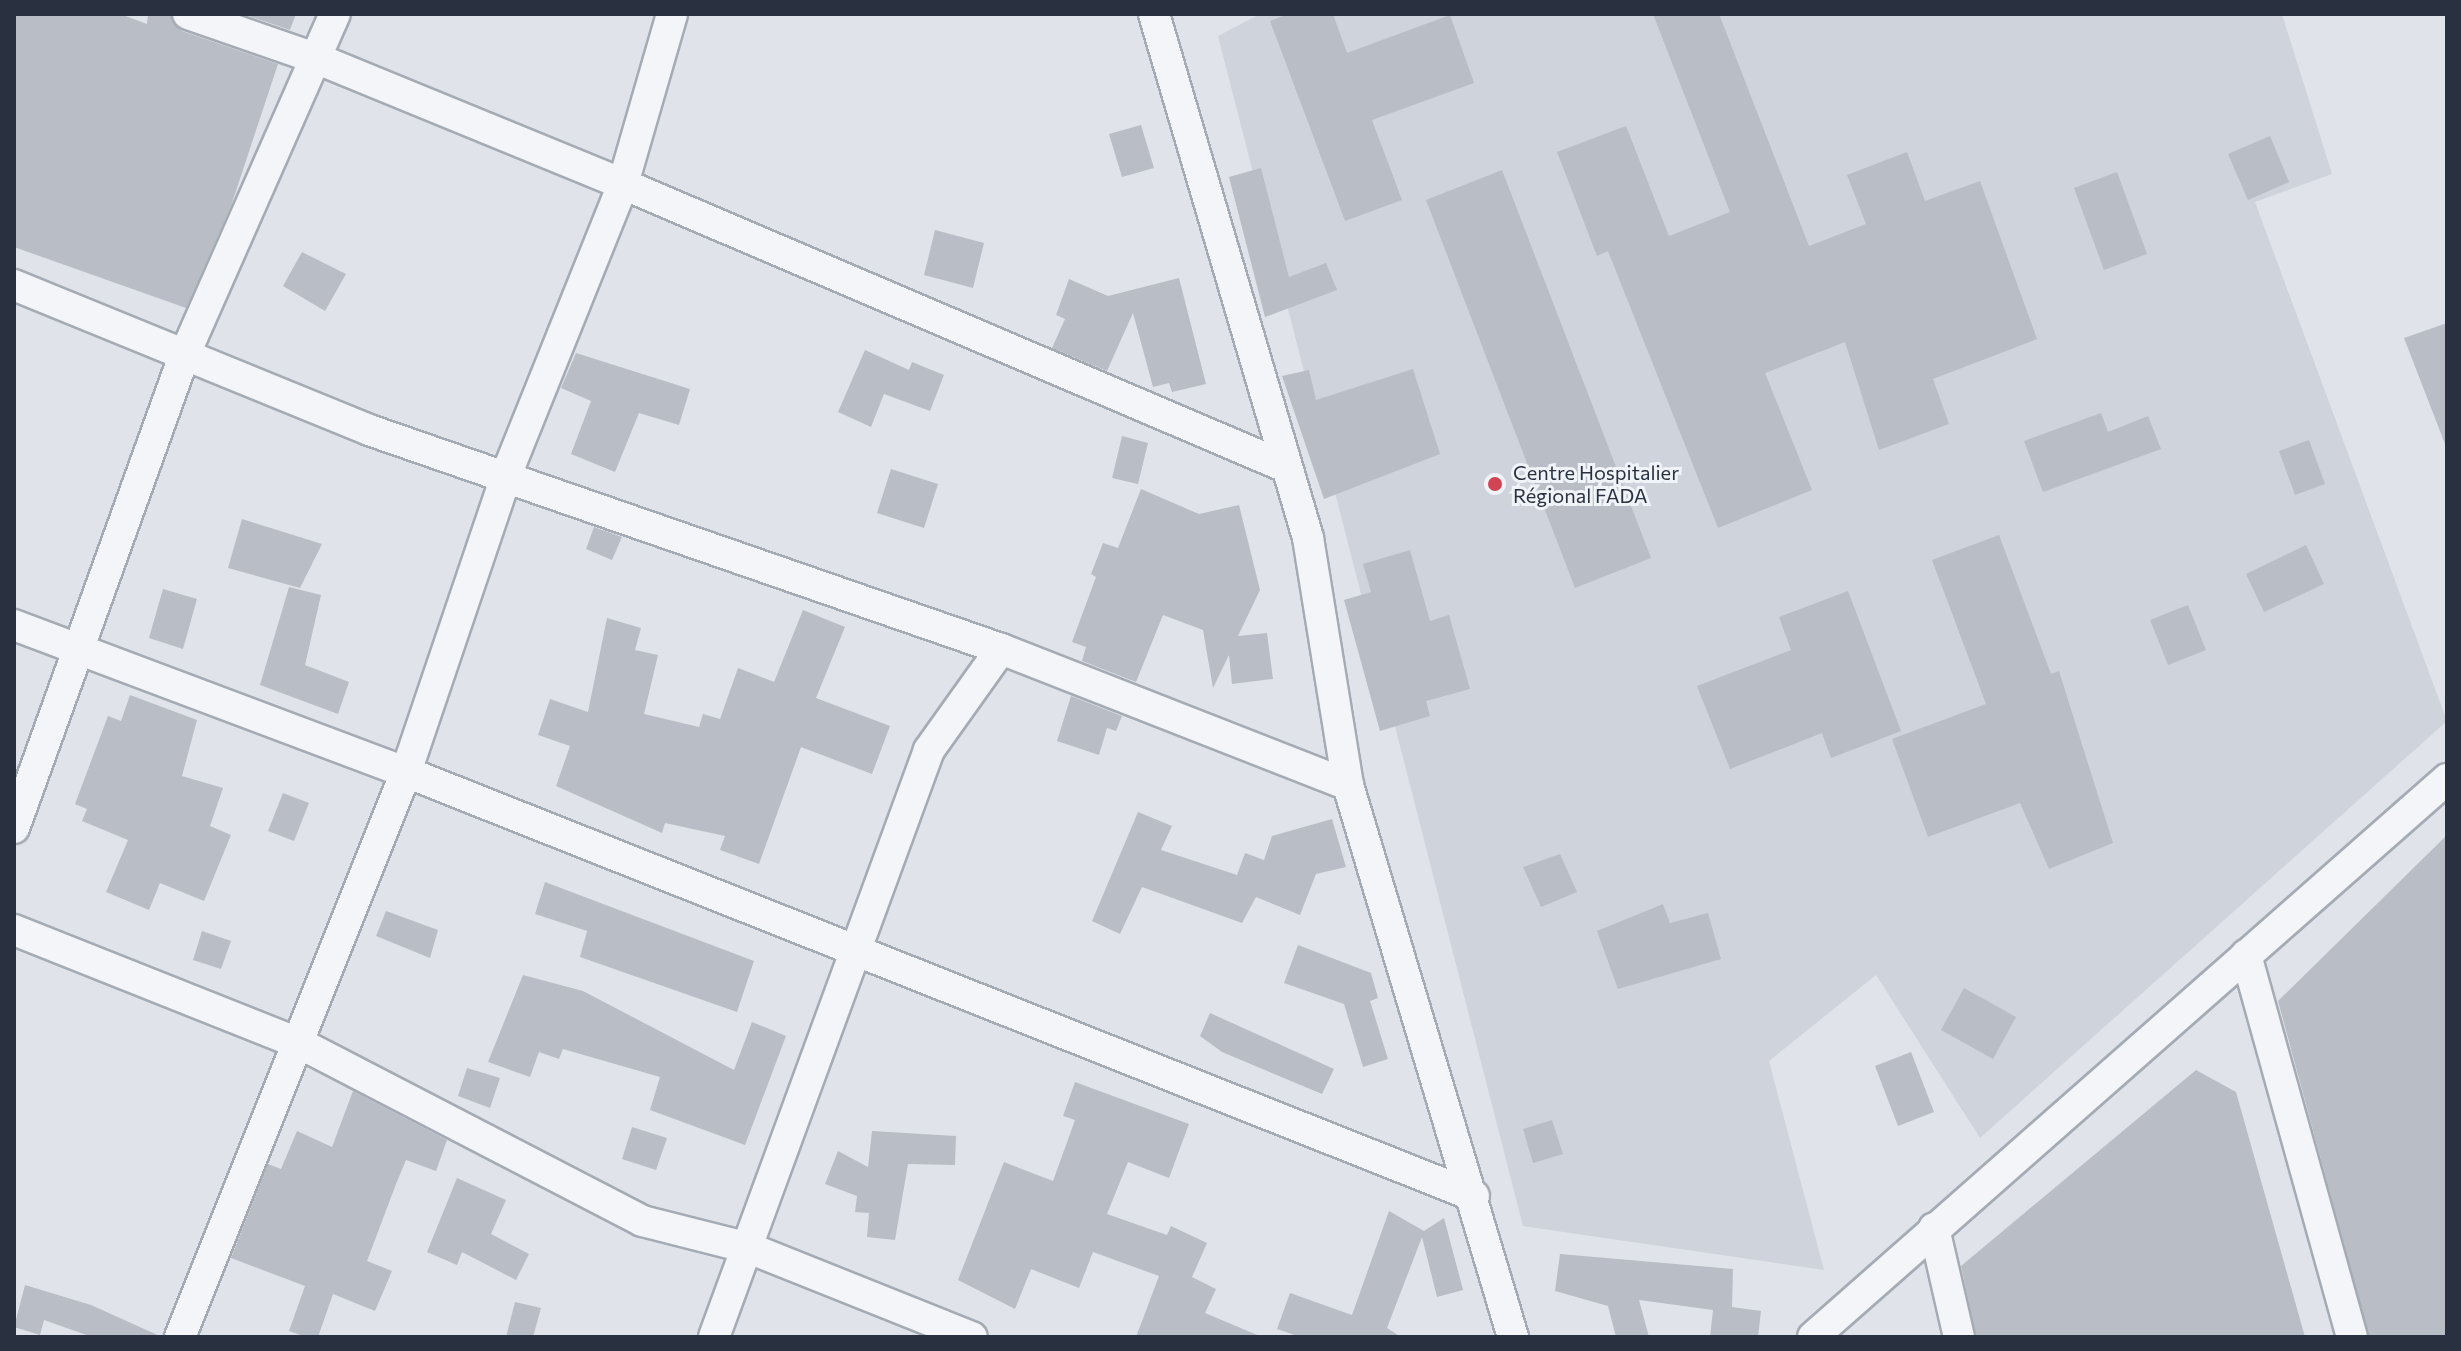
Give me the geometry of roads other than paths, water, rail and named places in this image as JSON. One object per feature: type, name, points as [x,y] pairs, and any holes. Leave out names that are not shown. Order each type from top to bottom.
[{"type":"street","points":[[188,14],[318,59],[623,184],[1286,467]]},
{"type":"street","points":[[14,828],[184,356],[318,59],[335,14]]},
{"type":"street","points":[[180,1337],[301,1044],[406,772],[507,473],[623,184],[672,14]]},
{"type":"street","points":[[1152,15],[1308,538],[1348,785],[1474,1196],[1513,1337]]},
{"type":"street","points":[[14,285],[369,430],[507,473],[1001,649],[1348,785]]},
{"type":"street","points":[[14,625],[406,772],[856,954],[1474,1196]]},
{"type":"street","points":[[714,1337],[929,750],[1001,649]]},
{"type":"street","points":[[1813,1337],[2447,779]]},
{"type":"street","points":[[14,930],[301,1044],[642,1221],[749,1248],[972,1337]]},
{"type":"street","points":[[2246,955],[2352,1337]]},
{"type":"street","points":[[1934,1228],[1959,1337]]},
{"type":"place","name":"Centre Hospitalier Régional FADA","points":[[1495,484]]}]
